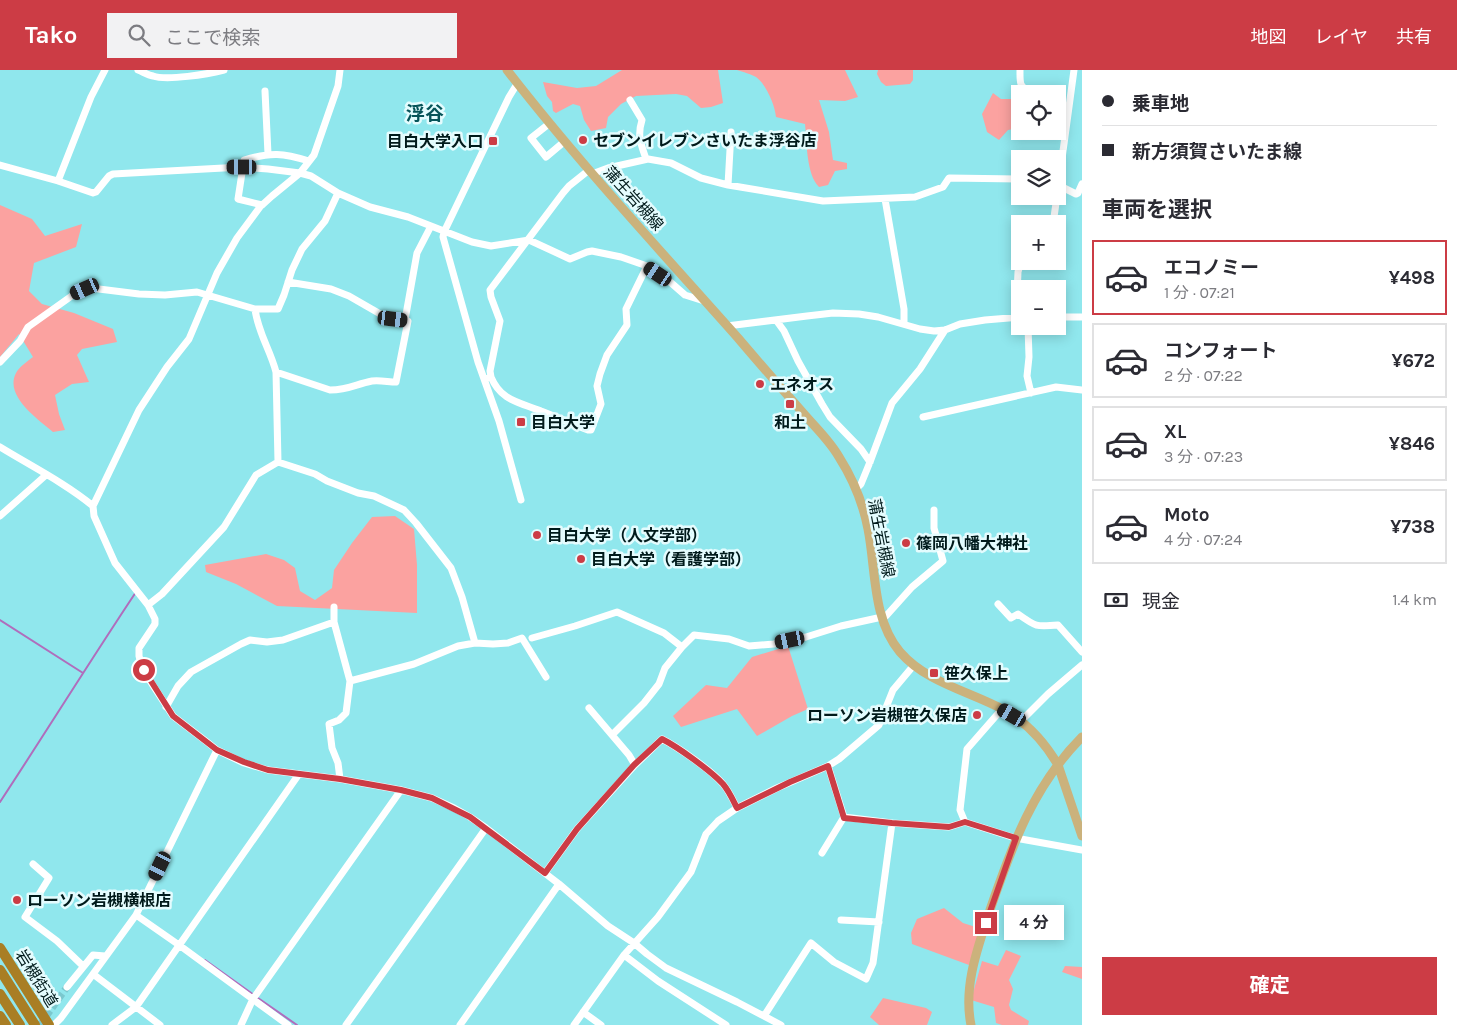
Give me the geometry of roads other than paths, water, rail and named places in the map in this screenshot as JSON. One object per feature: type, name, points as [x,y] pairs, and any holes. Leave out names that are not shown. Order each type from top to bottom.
[{"type":"highway","name":"岩槻街道","points":[[0,948],[49,1025]]},
{"type":"highway","points":[[0,970],[35,1025]]},
{"type":"highway","points":[[0,994],[20,1025]]},
{"type":"highway","points":[[0,1016],[6,1025]]},
{"type":"main road","name":"蒲生岩槻線","points":[[507,70],[590,172],[828,442],[845,466],[856,489],[868,530],[882,617],[894,644],[900,652],[930,676],[1002,709],[1021,722],[1037,737],[1058,765],[1082,836]]},
{"type":"main road","points":[[971,1025],[969,1006],[971,976],[979,942],[1016,838],[1038,795],[1058,765],[1082,737]]},
{"type":"street","points":[[58,181],[91,97],[105,70]]},
{"type":"street","points":[[138,70],[154,77],[186,76],[224,70]]},
{"type":"street","points":[[340,70],[338,86],[314,154],[300,173],[262,205],[237,238],[220,268],[189,339],[167,367],[139,410],[92,506],[94,516],[115,563],[148,605],[155,619],[155,624],[139,648],[138,656],[144,670],[166,707],[178,721],[217,750],[268,770],[340,779],[401,790],[432,798],[470,817],[486,828],[559,884],[608,926],[666,968],[781,1025]]},
{"type":"street","points":[[1020,70],[1020,85]]},
{"type":"street","points":[[1066,106],[1074,70]]},
{"type":"street","points":[[518,84],[444,232],[444,242],[487,378],[521,500]]},
{"type":"street","points":[[265,91],[268,154]]},
{"type":"street","points":[[630,100],[642,120],[639,138],[646,159]]},
{"type":"street","points":[[550,123],[531,138],[546,157],[565,141]]},
{"type":"street","points":[[728,185],[731,132]]},
{"type":"street","points":[[262,205],[238,199],[244,160],[272,154],[309,161]]},
{"type":"street","points":[[487,378],[500,321],[491,298],[490,290],[569,186],[590,172],[646,159],[671,163],[700,178],[728,185],[823,201],[885,199],[922,195],[943,187],[949,178],[1011,179]]},
{"type":"street","points":[[0,165],[93,193],[113,174],[242,167],[268,168],[300,173],[312,176],[338,193],[370,207],[408,217],[472,242],[491,246],[529,240],[570,259],[592,251],[621,256],[647,266],[685,295],[704,301]]},
{"type":"street","points":[[1066,189],[1076,194],[1082,184]]},
{"type":"street","points":[[0,362],[20,341],[28,327],[72,295],[85,289],[165,295],[197,292],[255,310],[278,309],[302,249],[324,221],[338,193]]},
{"type":"street","points":[[885,199],[904,309],[904,324]]},
{"type":"street","points":[[276,372],[330,390],[352,388],[375,380],[396,382],[408,321],[405,320],[417,254],[431,226]]},
{"type":"street","points":[[487,378],[506,397],[515,402],[590,430],[601,404],[597,386],[600,374],[607,355],[627,325],[626,309],[647,266]]},
{"type":"street","points":[[288,282],[331,289],[349,296],[382,315],[393,319],[405,320]]},
{"type":"street","points":[[255,310],[257,324],[276,372],[278,462]]},
{"type":"street","points":[[727,326],[833,313],[878,317],[934,331],[944,330],[960,324],[1011,318]]},
{"type":"street","points":[[1066,317],[1082,318]]},
{"type":"street","points":[[776,320],[784,331],[798,362],[830,417],[861,449],[870,462]]},
{"type":"street","points":[[856,489],[861,484],[892,403],[920,369],[944,330]]},
{"type":"street","points":[[1028,335],[1027,376],[1031,393]]},
{"type":"street","points":[[923,416],[1056,387],[1082,390]]},
{"type":"street","points":[[0,447],[92,506]]},
{"type":"street","points":[[148,605],[162,594],[224,527],[256,475],[278,462],[315,474],[327,481],[358,492],[374,496],[404,510],[451,568],[462,597],[475,643]]},
{"type":"street","points":[[0,516],[46,475]]},
{"type":"street","points":[[612,736],[644,703],[659,684],[665,668],[694,635],[729,639],[749,646],[774,644],[886,616],[912,587],[943,562],[934,528],[934,510]]},
{"type":"street","points":[[998,604],[1012,618],[1018,614],[1033,625],[1058,625],[1082,652]]},
{"type":"street","points":[[334,607],[334,622],[350,681],[346,713],[340,720],[329,724],[332,748],[338,763],[340,779]]},
{"type":"street","points":[[532,638],[618,612],[664,633],[682,647]]},
{"type":"street","points":[[166,707],[178,686],[190,672],[241,644],[250,640],[268,642],[284,640],[334,622]]},
{"type":"street","points":[[350,681],[414,664],[440,652],[475,643],[508,643],[522,638],[546,677]]},
{"type":"street","points":[[574,1025],[624,955],[658,917],[692,872],[706,834],[718,821],[737,808],[828,766],[839,759],[879,725],[893,690],[914,665]]},
{"type":"street","points":[[1021,722],[1048,694],[1082,665]]},
{"type":"street","points":[[589,708],[629,755],[634,765]]},
{"type":"street","points":[[965,822],[960,810],[967,749],[1002,709]]},
{"type":"street","points":[[545,873],[577,829],[634,765],[662,739],[697,762],[722,783],[737,808]]},
{"type":"street","points":[[54,1025],[136,916],[217,750]]},
{"type":"street","points":[[822,853],[844,818],[828,766]]},
{"type":"street","points":[[112,1025],[136,1007],[299,774]]},
{"type":"street","points":[[241,1025],[254,999],[401,790]]},
{"type":"street","points":[[844,818],[949,827],[965,822],[1016,838],[1082,850]]},
{"type":"street","points":[[764,1016],[811,943],[834,962],[866,978],[873,962],[892,823]]},
{"type":"street","points":[[346,1025],[486,828]]},
{"type":"street","points":[[33,864],[49,878],[24,917],[57,941],[83,966]]},
{"type":"street","points":[[460,1025],[559,884]]},
{"type":"street","points":[[136,916],[288,1025]]},
{"type":"street","points":[[841,920],[879,922]]},
{"type":"street","points":[[67,987],[93,955],[105,956]]},
{"type":"street","points":[[624,955],[658,981],[726,1025]]},
{"type":"street","points":[[93,974],[160,1025]]},
{"type":"street","points":[[583,1012],[601,1025]]},
{"type":"waterway","points":[[0,802],[136,592]]},
{"type":"waterway","points":[[0,620],[83,673]]},
{"type":"waterway","points":[[205,960],[254,995]]},
{"type":"waterway","points":[[258,998],[297,1025]]},
{"type":"tunnel","points":[[40,1025],[67,987]]},
{"type":"place","name":"セブンイレブンさいたま浮谷店","points":[[583,140]]},
{"type":"place","name":"目白大学入口","points":[[493,141]]},
{"type":"place","name":"エネオス","points":[[760,384]]},
{"type":"place","name":"和土","points":[[790,404]]},
{"type":"place","name":"目白大学","points":[[521,422]]},
{"type":"place","name":"目白大学（人文学部）","points":[[537,535]]},
{"type":"place","name":"篠岡八幡大神社","points":[[906,543]]},
{"type":"place","name":"目白大学（看護学部）","points":[[581,559]]},
{"type":"place","name":"笹久保上","points":[[934,673]]},
{"type":"place","name":"ローソン岩槻笹久保店","points":[[977,715]]},
{"type":"place","name":"ローソン岩槻横根店","points":[[17,900]]},
{"type":"district","name":"浮谷","points":[[425,113]]}]
